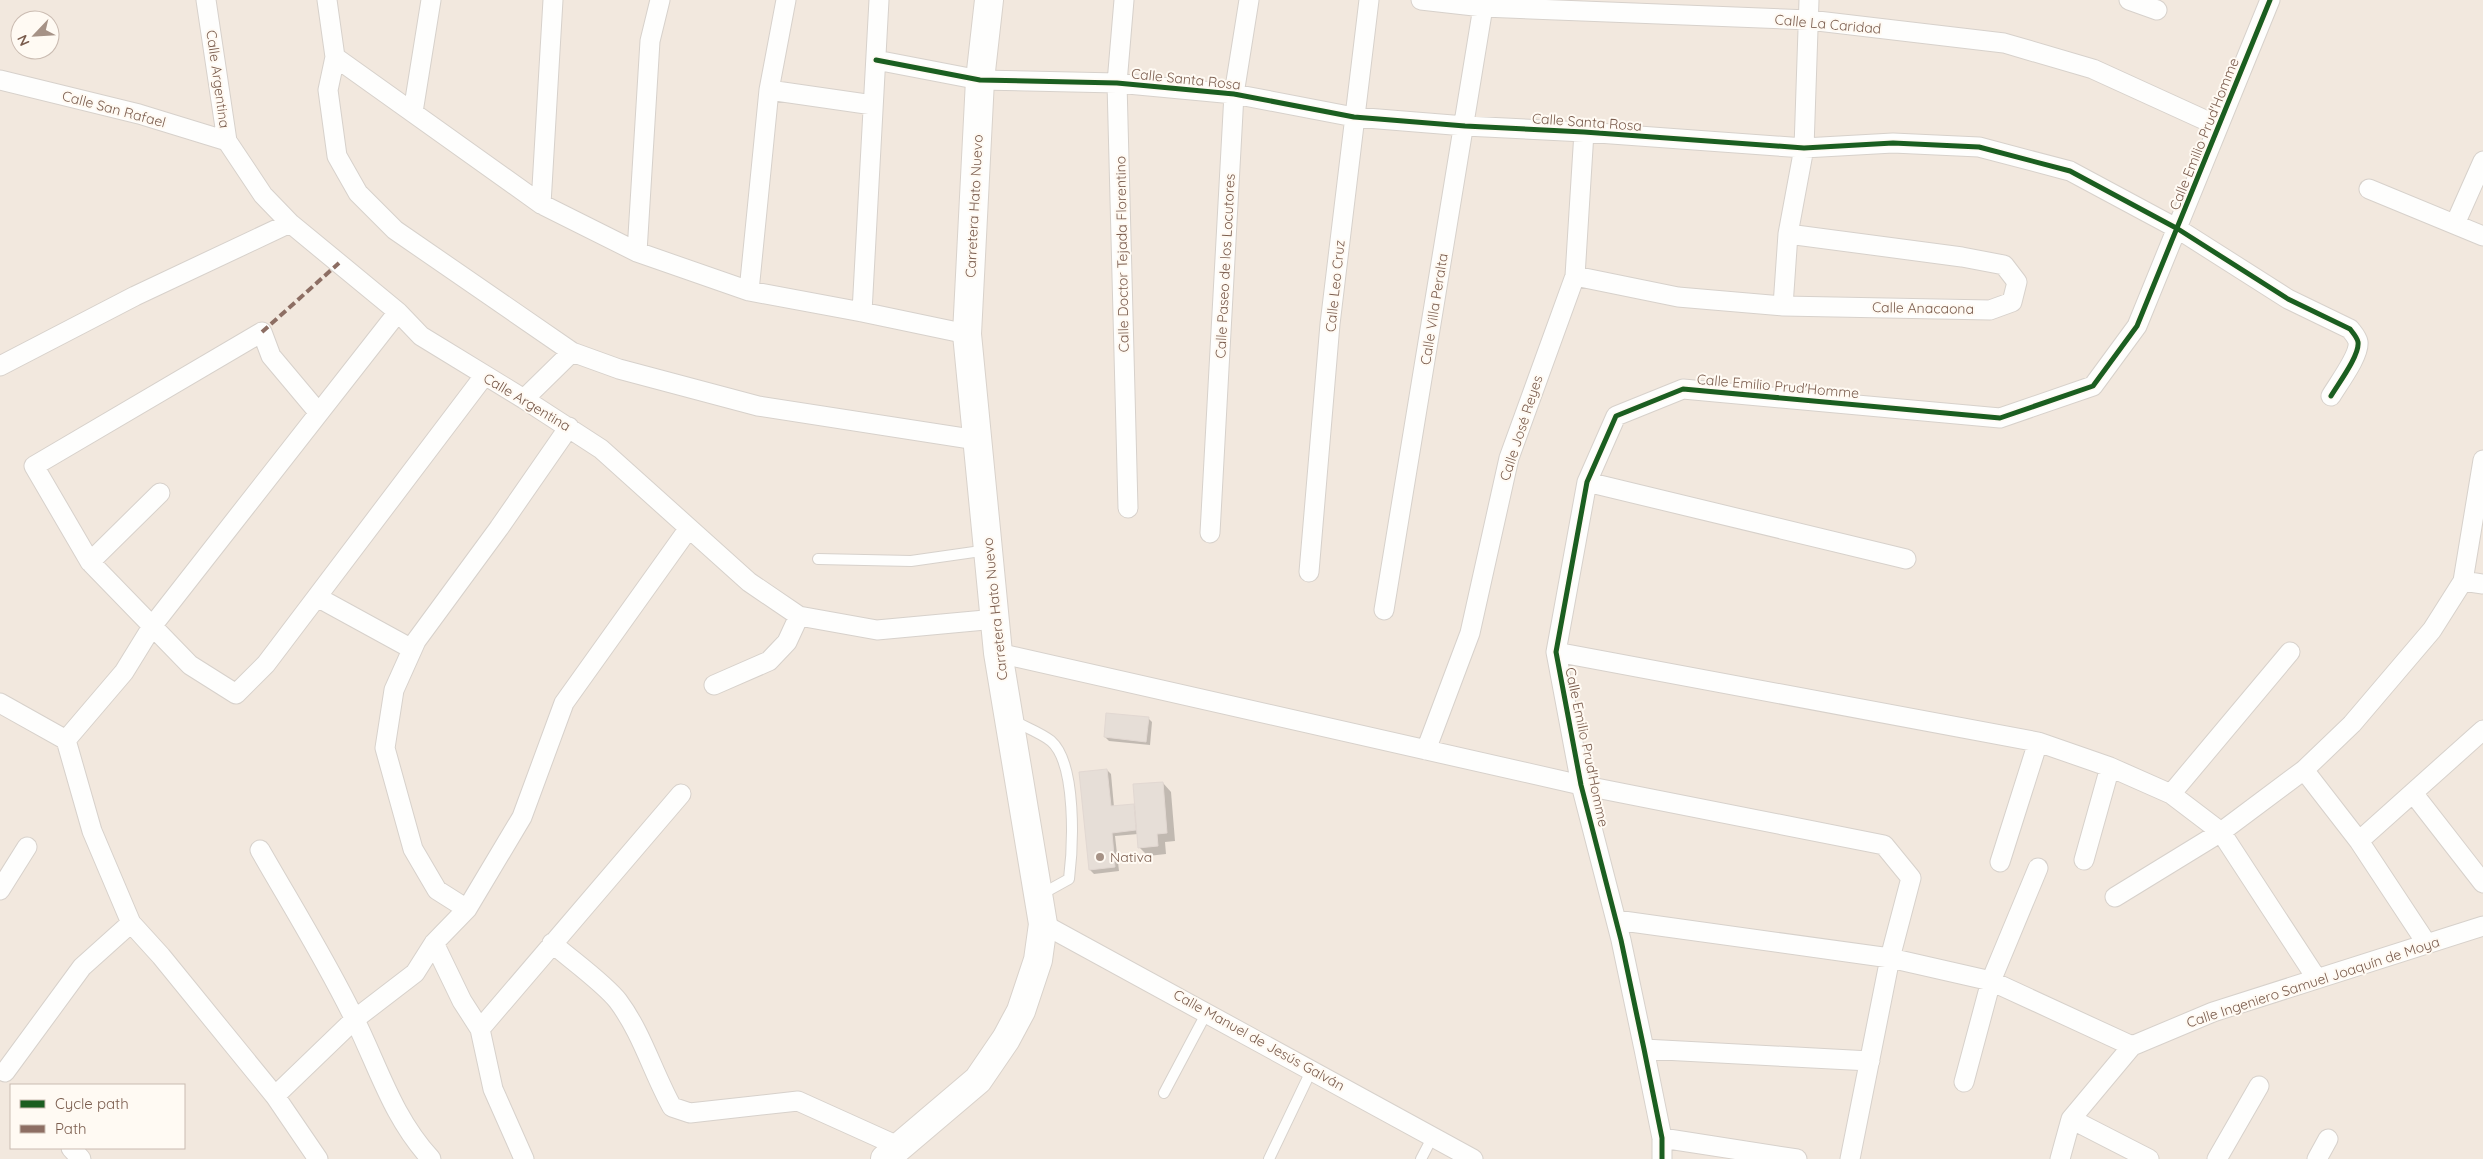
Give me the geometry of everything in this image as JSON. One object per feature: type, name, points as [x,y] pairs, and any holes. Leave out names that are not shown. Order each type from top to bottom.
[{"type":"main road","name":"Carretera Hato Nuevo","points":[[889,1156],[978,1080],[1006,1039],[1022,1011],[1038,960],[1043,924],[1007,717],[998,653],[967,334],[980,80],[989,0]]},
{"type":"street","name":"Calle Argentina","points":[[206,0],[227,141],[263,195],[290,223],[398,312],[421,336],[484,376],[524,398],[601,449],[748,582],[799,616],[877,630],[996,619]]},
{"type":"street","points":[[327,0],[335,57],[328,90],[338,156],[358,193],[395,230],[572,352],[619,370],[758,406],[977,440]]},
{"type":"street","points":[[413,112],[431,0]]},
{"type":"street","points":[[541,204],[553,0]]},
{"type":"street","points":[[636,252],[650,41],[660,0]]},
{"type":"street","points":[[749,291],[769,90],[786,0]]},
{"type":"street","points":[[862,312],[879,0]]},
{"type":"street","name":"Calle Doctor Tejada Florentino","points":[[1124,0],[1117,83],[1128,508]]},
{"type":"street","name":"Calle Paseo de los Locutores","points":[[1210,534],[1234,94],[1249,0]]},
{"type":"street","name":"Calle Leo Cruz","points":[[1309,572],[1330,324],[1368,0]]},
{"type":"street","name":"Calle La Caridad","points":[[1421,0],[1483,7],[1619,6],[1809,20],[2004,43],[2092,69],[2218,126]]},
{"type":"street","points":[[1783,306],[1788,234],[1804,148],[1809,0]]},
{"type":"street","points":[[2129,0],[2156,10]]},
{"type":"street","name":"Calle Emilio Prud'Homme","points":[[1662,1159],[1662,1138],[1644,1049],[1616,920],[1581,785],[1556,652],[1587,482],[1616,416],[1683,389],[2000,418],[2093,386],[2137,326],[2270,0]]},
{"type":"street","name":"Calle Villa Peralta","points":[[1384,610],[1465,126],[1483,7]]},
{"type":"street","points":[[335,57],[541,204],[636,252],[749,291],[967,334]]},
{"type":"street","name":"Calle Santa Rosa","points":[[876,60],[980,80],[1117,83],[1234,94],[1354,117],[1465,126],[1584,132],[1804,148],[1893,142],[1979,147],[2070,171],[2178,228],[2288,299],[2350,329],[2358,344],[2356,354],[2331,396]]},
{"type":"street","name":"Calle San Rafael","points":[[0,80],[139,114],[227,141]]},
{"type":"street","points":[[769,90],[873,105]]},
{"type":"street","name":"Calle José Reyes","points":[[1426,750],[1470,633],[1509,458],[1575,276],[1584,132]]},
{"type":"street","points":[[2454,224],[2483,161]]},
{"type":"street","points":[[2370,189],[2483,236]]},
{"type":"street","points":[[0,366],[135,296],[290,223]]},
{"type":"street","name":"Calle Anacaona","points":[[1575,276],[1678,298],[1783,306],[1990,310],[2012,302],[2017,282],[2004,265],[1962,257],[1788,234]]},
{"type":"street","points":[[66,740],[124,672],[153,625],[398,312]]},
{"type":"street","points":[[318,412],[270,356],[262,332],[34,466],[90,562],[190,665],[236,694],[266,664],[484,376]]},
{"type":"street","points":[[524,398],[572,352]]},
{"type":"street","points":[[467,909],[436,890],[413,849],[385,748],[394,690],[412,649],[569,427]]},
{"type":"street","points":[[2115,897],[2221,832],[2304,770],[2352,724],[2432,630],[2463,581],[2483,460]]},
{"type":"street","points":[[1587,482],[1906,559]]},
{"type":"street","points":[[90,562],[160,493]]},
{"type":"street","points":[[275,1096],[355,1019],[415,973],[434,943],[467,909],[522,817],[564,703],[689,528]]},
{"type":"street","points":[[2463,581],[2483,584]]},
{"type":"street","points":[[317,597],[412,649]]},
{"type":"street","points":[[714,685],[769,661],[788,642],[799,616]]},
{"type":"street","points":[[1556,652],[2038,742],[2110,767],[2171,794],[2221,832],[2317,979]]},
{"type":"street","points":[[2171,794],[2290,652]]},
{"type":"street","points":[[998,653],[1581,785],[1884,845],[1911,878],[1890,958],[1850,1159]]},
{"type":"street","points":[[0,703],[66,740],[92,830],[131,923],[161,956],[275,1096],[318,1159]]},
{"type":"street","points":[[2358,841],[2483,730]]},
{"type":"street","points":[[2000,862],[2038,742]]},
{"type":"street","points":[[2084,860],[2110,767]]},
{"type":"street","points":[[2304,770],[2358,841],[2427,944]]},
{"type":"street","points":[[2413,793],[2483,883]]},
{"type":"street","points":[[480,1029],[680,794]]},
{"type":"street","points":[[0,890],[27,847]]},
{"type":"street","points":[[260,850],[355,1019],[391,1100],[412,1138],[431,1159]]},
{"type":"street","points":[[1964,1082],[1991,980],[2038,868]]},
{"type":"street","points":[[1616,920],[1890,958],[1991,980],[2132,1046]]},
{"type":"street","points":[[7,1076],[82,967],[131,923]]},
{"type":"street","name":"Calle Manuel de Jesús Galván","points":[[1043,924],[1312,1069],[1473,1159]]},
{"type":"street","name":"Calle Ingeniero Samuel Joaquín de Moya","points":[[2060,1159],[2071,1119],[2132,1046],[2214,1012],[2483,926]]},
{"type":"street","points":[[434,943],[462,1001],[480,1029],[493,1089],[524,1159]]},
{"type":"street","points":[[552,943],[617,1000],[636,1031],[657,1080],[672,1107],[690,1113],[798,1101],[889,1156]]},
{"type":"street","points":[[1644,1049],[1870,1061]]},
{"type":"street","points":[[2217,1159],[2259,1086]]},
{"type":"street","points":[[2071,1119],[2149,1159]]},
{"type":"street","points":[[1662,1138],[1797,1159]]},
{"type":"street","points":[[2317,1159],[2328,1139]]},
{"type":"street","points":[[73,1149],[82,1159]]},
{"type":"lane","points":[[818,558],[911,561],[989,550]]},
{"type":"lane","points":[[1007,717],[1052,742],[1067,766],[1073,848],[1069,879],[1039,895]]},
{"type":"lane","points":[[1164,1093],[1207,1012]]},
{"type":"lane","points":[[1269,1159],[1312,1069]]},
{"type":"lane","points":[[1422,1159],[1433,1136]]},
{"type":"shaded area","points":[[0,0],[2483,0],[2483,1159],[0,1159]]},
{"type":"building","points":[[1106,713],[1149,717],[1146,742],[1104,737]]},
{"type":"building","points":[[1107,769],[1111,806],[1134,804],[1136,830],[1112,833],[1115,867],[1089,870],[1079,772]]},
{"type":"building","points":[[1163,782],[1167,833],[1157,834],[1158,846],[1138,848],[1133,784]]},
{"type":"marked path","points":[[262,332],[339,263]]},
{"type":"cycle path","points":[[1662,1159],[1662,1138],[1644,1049],[1621,940],[1581,785],[1556,652],[1587,482],[1616,416],[1683,389],[2000,418],[2093,386],[2137,326],[2270,0]]},
{"type":"cycle path","points":[[876,60],[980,80],[1117,83],[1234,94],[1354,117],[1465,126],[1584,132],[1804,148],[1893,143],[1979,147],[2070,171],[2178,229],[2288,299],[2350,329],[2358,342],[2358,348],[2352,362],[2331,396]]},
{"type":"place","name":"Nativa","points":[[1100,857]]}]
